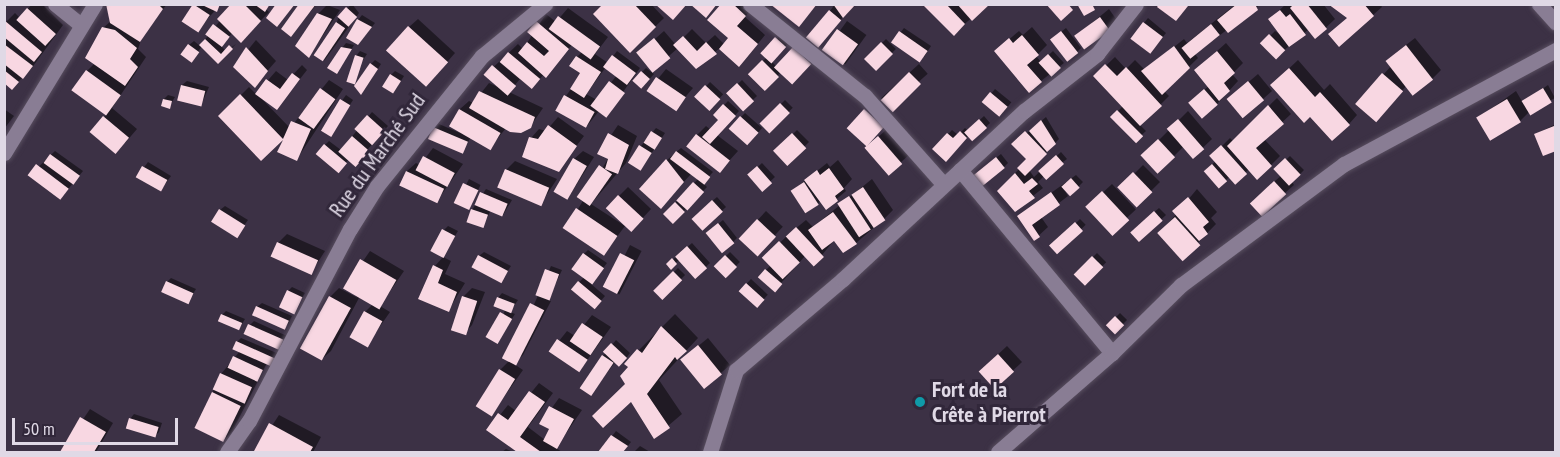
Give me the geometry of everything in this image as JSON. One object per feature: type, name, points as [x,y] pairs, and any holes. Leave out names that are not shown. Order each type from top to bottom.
[{"type":"street","points":[[55,4],[81,25]]},
{"type":"street","points":[[4,153],[94,4]]},
{"type":"street","name":"Rue du Marché Sud","points":[[227,453],[249,421],[350,229],[377,186],[482,56],[545,4]]},
{"type":"street","points":[[750,4],[865,96],[943,184]]},
{"type":"street","points":[[710,453],[736,370],[843,279],[1024,111],[1097,54],[1136,4]]},
{"type":"street","points":[[1539,4],[1556,23]]},
{"type":"street","points":[[998,453],[1112,353],[1181,285],[1344,164],[1556,50]]},
{"type":"street","points":[[960,170],[1112,353]]},
{"type":"building","points":[[106,4],[158,4],[163,9],[140,42],[110,23]]},
{"type":"building","points":[[193,4],[210,15],[198,33],[182,22]]},
{"type":"building","points":[[200,4],[220,4],[217,12]]},
{"type":"building","points":[[231,4],[244,4],[261,21],[241,43],[217,19]]},
{"type":"building","points":[[254,4],[270,4],[265,12]]},
{"type":"building","points":[[276,4],[295,4],[277,27],[266,18]]},
{"type":"building","points":[[299,4],[316,4],[291,37],[281,29]]},
{"type":"building","points":[[603,4],[634,4],[656,27],[630,53],[593,14]]},
{"type":"building","points":[[655,4],[687,4],[673,20]]},
{"type":"building","points":[[690,4],[717,4],[706,18]]},
{"type":"building","points":[[721,4],[733,4],[746,16],[737,26],[758,44],[739,67],[719,49],[728,38],[707,20]]},
{"type":"building","points":[[770,4],[817,4],[799,27]]},
{"type":"building","points":[[833,4],[856,4],[843,18]]},
{"type":"building","points":[[922,4],[946,4],[965,24],[954,36]]},
{"type":"building","points":[[957,4],[990,4],[972,21]]},
{"type":"building","points":[[1046,4],[1068,4],[1073,10],[1061,21]]},
{"type":"building","points":[[1077,4],[1092,4],[1095,10],[1084,16]]},
{"type":"building","points":[[1159,4],[1188,6],[1176,21],[1157,7]]},
{"type":"building","points":[[1237,4],[1255,4],[1258,10],[1228,33],[1217,20]]},
{"type":"building","points":[[1294,4],[1307,4],[1327,29],[1315,39],[1290,8]]},
{"type":"building","points":[[1328,4],[1364,4],[1374,16],[1339,47],[1328,34],[1347,18]]},
{"type":"building","points":[[346,7],[357,17],[348,27],[337,17]]},
{"type":"building","points":[[27,8],[56,34],[45,46],[16,20]]},
{"type":"building","points":[[829,10],[841,20],[818,48],[806,38]]},
{"type":"building","points":[[1280,10],[1286,17],[1290,14],[1306,35],[1289,47],[1268,19]]},
{"type":"building","points":[[317,13],[332,19],[309,58],[295,46]]},
{"type":"building","points":[[558,16],[600,47],[591,60],[549,29]]},
{"type":"building","points":[[1100,17],[1110,31],[1084,50],[1074,36]]},
{"type":"building","points":[[357,19],[372,27],[358,45],[346,38]]},
{"type":"building","points":[[4,20],[42,52],[34,62],[4,37]]},
{"type":"building","points":[[536,21],[569,49],[546,78],[518,53],[527,42],[544,56],[549,51],[527,32]]},
{"type":"building","points":[[336,22],[345,28],[323,61],[314,55]]},
{"type":"building","points":[[1143,22],[1163,37],[1150,54],[1130,39]]},
{"type":"building","points":[[213,24],[230,37],[222,47],[205,34]]},
{"type":"building","points":[[1211,24],[1220,35],[1190,59],[1181,48]]},
{"type":"building","points":[[408,26],[448,62],[426,87],[386,51]]},
{"type":"building","points":[[102,27],[115,30],[137,48],[130,59],[138,67],[125,86],[85,58]]},
{"type":"building","points":[[837,29],[858,44],[843,65],[822,50]]},
{"type":"building","points":[[899,31],[928,51],[920,63],[891,42]]},
{"type":"building","points":[[1061,31],[1078,53],[1067,62],[1050,40]]},
{"type":"building","points":[[1269,34],[1285,50],[1276,59],[1260,43]]},
{"type":"building","points":[[1022,35],[1039,55],[1027,65],[1042,82],[1029,93],[994,51],[1009,38],[1013,43]]},
{"type":"building","points":[[683,36],[697,51],[706,42],[717,54],[696,69],[673,45]]},
{"type":"building","points":[[775,37],[786,47],[771,63],[760,53]]},
{"type":"building","points":[[654,38],[670,58],[652,73],[636,52]]},
{"type":"building","points":[[205,39],[221,54],[229,45],[233,49],[218,64],[199,45]]},
{"type":"building","points":[[881,42],[893,54],[876,71],[864,59]]},
{"type":"building","points":[[4,44],[33,66],[23,79],[4,64]]},
{"type":"building","points":[[188,44],[199,52],[192,63],[180,55]]},
{"type":"building","points":[[1406,45],[1433,80],[1413,96],[1386,61]]},
{"type":"building","points":[[1174,46],[1190,68],[1162,95],[1141,71]]},
{"type":"building","points":[[246,47],[268,71],[255,88],[233,67]]},
{"type":"building","points":[[341,47],[352,49],[337,74],[327,68]]},
{"type":"building","points":[[793,47],[811,64],[792,85],[774,67]]},
{"type":"building","points":[[1217,51],[1235,73],[1224,83],[1230,91],[1219,101],[1194,70]]},
{"type":"building","points":[[508,52],[540,79],[532,89],[500,62]]},
{"type":"building","points":[[1048,54],[1061,68],[1051,77],[1038,63]]},
{"type":"building","points":[[355,55],[364,58],[355,84],[346,82]]},
{"type":"building","points":[[612,55],[636,73],[627,85],[603,67]]},
{"type":"building","points":[[576,56],[601,72],[584,98],[570,89],[580,73],[569,66]]},
{"type":"building","points":[[762,60],[779,77],[765,91],[748,74]]},
{"type":"building","points":[[370,63],[378,69],[361,95],[354,86]]},
{"type":"building","points":[[1105,64],[1117,76],[1126,67],[1162,106],[1140,126],[1093,76]]},
{"type":"building","points":[[492,65],[516,86],[508,96],[483,75]]},
{"type":"building","points":[[1289,68],[1315,97],[1320,92],[1350,125],[1332,141],[1310,117],[1304,123],[1270,85]]},
{"type":"building","points":[[4,70],[19,82],[12,90],[4,83]]},
{"type":"building","points":[[86,70],[121,95],[106,116],[71,90]]},
{"type":"building","points":[[641,71],[650,79],[641,89],[632,81]]},
{"type":"building","points":[[909,72],[921,84],[893,112],[881,100]]},
{"type":"building","points":[[292,73],[300,79],[277,110],[255,94],[266,79],[280,89]]},
{"type":"building","points":[[1382,73],[1403,91],[1376,122],[1355,104]]},
{"type":"building","points":[[390,74],[401,81],[393,94],[382,87]]},
{"type":"building","points":[[656,77],[686,97],[676,111],[646,91]]},
{"type":"building","points":[[609,81],[625,93],[606,118],[590,106]]},
{"type":"building","points":[[1248,81],[1264,100],[1243,118],[1227,99]]},
{"type":"building","points":[[737,83],[754,101],[743,112],[726,93]]},
{"type":"building","points":[[181,85],[205,91],[201,107],[177,101]]},
{"type":"building","points":[[705,85],[720,99],[709,111],[694,97]]},
{"type":"building","points":[[320,88],[335,99],[314,129],[298,118]]},
{"type":"building","points":[[1543,88],[1552,103],[1530,115],[1522,101]]},
{"type":"building","points":[[1204,89],[1218,105],[1202,119],[1188,103]]},
{"type":"building","points":[[479,91],[535,117],[531,128],[521,133],[510,132],[469,108]]},
{"type":"building","points":[[990,92],[1008,107],[999,117],[982,102]]},
{"type":"building","points":[[240,94],[283,139],[291,121],[311,129],[297,161],[277,152],[283,140],[261,161],[218,116]]},
{"type":"building","points":[[564,95],[595,112],[586,128],[555,111]]},
{"type":"building","points":[[163,99],[172,101],[170,109],[161,106]]},
{"type":"building","points":[[340,99],[350,105],[331,137],[321,131]]},
{"type":"building","points":[[1507,99],[1521,122],[1490,141],[1476,118]]},
{"type":"building","points":[[780,103],[790,113],[769,133],[759,124]]},
{"type":"building","points":[[723,104],[736,116],[710,144],[702,137],[718,120],[713,115]]},
{"type":"building","points":[[1268,105],[1284,124],[1256,148],[1272,166],[1257,180],[1227,146]]},
{"type":"building","points":[[459,109],[501,133],[491,150],[449,126]]},
{"type":"building","points":[[864,109],[884,127],[867,146],[847,128]]},
{"type":"building","points":[[1117,110],[1143,136],[1136,143],[1110,117]]},
{"type":"building","points":[[367,115],[385,131],[372,145],[354,129]]},
{"type":"building","points":[[103,116],[129,138],[116,154],[90,132]]},
{"type":"building","points":[[740,116],[759,133],[747,145],[729,129]]},
{"type":"building","points":[[979,119],[987,128],[972,141],[964,132]]},
{"type":"building","points":[[1178,119],[1204,149],[1193,159],[1167,129]]},
{"type":"building","points":[[1041,120],[1056,144],[1047,152],[1029,131]]},
{"type":"building","points":[[548,125],[577,146],[559,172],[522,157],[529,137],[538,139]]},
{"type":"building","points":[[1554,126],[1556,151],[1543,156],[1534,134]]},
{"type":"building","points":[[433,127],[468,142],[463,154],[428,139]]},
{"type":"building","points":[[651,131],[662,138],[655,150],[644,143]]},
{"type":"building","points":[[960,131],[967,138],[946,162],[932,149],[947,133],[953,138]]},
{"type":"building","points":[[1025,131],[1047,154],[1025,176],[1017,168],[1026,159],[1011,144]]},
{"type":"building","points":[[608,133],[629,145],[618,174],[605,169],[608,159],[597,154]]},
{"type":"building","points":[[792,133],[806,148],[787,166],[773,151]]},
{"type":"building","points":[[696,134],[730,160],[720,173],[686,147]]},
{"type":"building","points":[[352,136],[369,151],[356,167],[338,152]]},
{"type":"building","points":[[878,136],[902,164],[889,176],[864,148]]},
{"type":"building","points":[[1158,139],[1175,157],[1157,174],[1140,155]]},
{"type":"building","points":[[324,144],[347,163],[339,173],[316,154]]},
{"type":"building","points":[[639,145],[652,153],[641,171],[628,163]]},
{"type":"building","points":[[1221,145],[1247,174],[1235,185],[1209,156]]},
{"type":"building","points":[[676,151],[710,177],[704,185],[670,159]]},
{"type":"building","points":[[50,154],[80,176],[73,185],[44,163]]},
{"type":"building","points":[[1056,155],[1064,164],[1046,180],[1038,171]]},
{"type":"building","points":[[423,156],[455,173],[447,187],[415,170]]},
{"type":"building","points":[[996,157],[1005,168],[982,186],[973,175]]},
{"type":"building","points":[[573,158],[587,166],[567,200],[554,192]]},
{"type":"building","points":[[1285,158],[1301,175],[1289,186],[1273,169]]},
{"type":"building","points":[[666,159],[684,182],[661,209],[639,189]]},
{"type":"building","points":[[36,164],[69,189],[60,200],[28,175]]},
{"type":"building","points":[[1212,164],[1227,181],[1219,189],[1204,171]]},
{"type":"building","points":[[599,165],[612,174],[590,206],[577,197]]},
{"type":"building","points":[[142,166],[167,180],[161,191],[136,177]]},
{"type":"building","points":[[757,166],[772,183],[762,192],[747,175]]},
{"type":"building","points":[[829,168],[844,189],[835,196],[838,201],[826,210],[804,180],[817,170],[820,175]]},
{"type":"building","points":[[505,169],[549,188],[541,206],[497,187]]},
{"type":"building","points":[[406,171],[444,189],[437,203],[399,186]]},
{"type":"building","points":[[1133,172],[1152,192],[1137,207],[1117,187]]},
{"type":"building","points":[[1015,173],[1024,184],[1032,178],[1038,184],[1029,191],[1035,198],[1015,212],[997,191]]},
{"type":"building","points":[[1071,178],[1080,188],[1070,196],[1061,187]]},
{"type":"building","points":[[1274,181],[1286,194],[1262,217],[1250,204]]},
{"type":"building","points":[[693,182],[704,192],[687,211],[676,201]]},
{"type":"building","points":[[804,182],[819,205],[805,213],[791,191]]},
{"type":"building","points":[[463,183],[478,190],[469,210],[454,203]]},
{"type":"building","points":[[863,187],[885,220],[874,228],[851,195]]},
{"type":"building","points":[[1102,191],[1129,220],[1112,236],[1085,207]]},
{"type":"building","points":[[480,192],[508,204],[502,217],[475,205]]},
{"type":"building","points":[[1051,192],[1060,205],[1032,225],[1040,237],[1034,241],[1017,216]]},
{"type":"building","points":[[618,195],[644,219],[631,232],[606,208]]},
{"type":"building","points":[[849,196],[871,230],[859,237],[837,204]]},
{"type":"building","points":[[1188,197],[1209,222],[1203,227],[1208,234],[1199,241],[1172,211]]},
{"type":"building","points":[[712,200],[723,212],[702,231],[692,219]]},
{"type":"building","points":[[675,202],[685,212],[673,224],[663,214]]},
{"type":"building","points":[[576,208],[617,236],[604,256],[563,228]]},
{"type":"building","points":[[219,209],[245,225],[237,238],[211,222]]},
{"type":"building","points":[[471,209],[488,215],[483,228],[466,222]]},
{"type":"building","points":[[1154,211],[1163,221],[1139,242],[1130,232]]},
{"type":"building","points":[[833,212],[857,244],[843,253],[834,241],[822,250],[808,230]]},
{"type":"building","points":[[1175,217],[1200,245],[1183,261],[1157,233]]},
{"type":"building","points":[[757,219],[776,237],[758,256],[739,239]]},
{"type":"building","points":[[1075,222],[1083,231],[1057,254],[1049,245]]},
{"type":"building","points":[[718,223],[734,243],[722,253],[706,233]]},
{"type":"building","points":[[796,227],[824,257],[814,267],[786,237]]},
{"type":"building","points":[[442,229],[455,236],[444,258],[430,251]]},
{"type":"building","points":[[779,241],[800,263],[783,279],[762,258]]},
{"type":"building","points":[[277,242],[318,260],[312,275],[270,257]]},
{"type":"building","points":[[687,246],[707,268],[695,279],[675,257]]},
{"type":"building","points":[[583,253],[604,268],[592,284],[571,269]]},
{"type":"building","points":[[620,253],[634,260],[617,294],[603,287]]},
{"type":"building","points":[[478,255],[508,271],[501,283],[471,267]]},
{"type":"building","points":[[725,255],[737,267],[726,278],[714,266]]},
{"type":"building","points":[[1092,256],[1103,267],[1085,286],[1074,274]]},
{"type":"building","points":[[672,258],[677,264],[671,270],[666,264]]},
{"type":"building","points":[[360,259],[396,280],[379,309],[343,288]]},
{"type":"building","points":[[433,265],[443,270],[438,283],[457,292],[449,312],[418,299]]},
{"type":"building","points":[[545,269],[559,274],[550,300],[535,295]]},
{"type":"building","points":[[765,269],[782,284],[775,292],[758,277]]},
{"type":"building","points":[[673,271],[682,280],[662,300],[653,291]]},
{"type":"building","points":[[166,281],[193,293],[189,304],[161,292]]},
{"type":"building","points":[[578,281],[602,301],[595,309],[571,289]]},
{"type":"building","points":[[746,283],[765,300],[757,308],[739,291]]},
{"type":"building","points":[[287,290],[302,297],[294,314],[279,307]]},
{"type":"building","points":[[329,296],[351,308],[322,361],[300,348]]},
{"type":"building","points":[[462,296],[477,301],[466,335],[451,330]]},
{"type":"building","points":[[497,297],[515,304],[511,313],[493,306]]},
{"type":"building","points":[[530,303],[544,310],[516,366],[502,358]]},
{"type":"building","points":[[256,306],[289,321],[285,330],[252,315]]},
{"type":"building","points":[[364,311],[382,321],[368,347],[349,337]]},
{"type":"building","points":[[500,312],[512,319],[498,344],[486,337]]},
{"type":"building","points":[[221,314],[242,323],[239,330],[218,321]]},
{"type":"building","points":[[1115,316],[1124,325],[1115,334],[1106,325]]},
{"type":"building","points":[[582,323],[603,337],[590,355],[570,341]]},
{"type":"building","points":[[248,324],[284,340],[279,350],[244,334]]},
{"type":"building","points":[[661,326],[687,351],[677,360],[675,357],[647,394],[670,428],[654,439],[631,402],[603,428],[592,416],[625,384],[620,376],[628,367],[624,364],[637,349],[642,353]]},
{"type":"building","points":[[557,339],[588,360],[579,372],[549,351]]},
{"type":"building","points":[[236,341],[276,359],[273,367],[232,349]]},
{"type":"building","points":[[611,343],[627,358],[619,367],[603,352]]},
{"type":"building","points":[[698,345],[722,375],[704,389],[680,359]]},
{"type":"building","points":[[998,354],[1014,372],[995,389],[979,371]]},
{"type":"building","points":[[602,355],[614,363],[591,396],[580,388]]},
{"type":"building","points":[[233,356],[263,370],[257,382],[228,368]]},
{"type":"building","points":[[499,369],[515,379],[492,416],[476,406]]},
{"type":"building","points":[[220,373],[252,387],[245,404],[213,389]]},
{"type":"building","points":[[529,391],[545,402],[520,437],[541,452],[517,452],[486,430],[498,413],[508,420]]},
{"type":"building","points":[[212,392],[241,406],[223,442],[194,428]]},
{"type":"building","points":[[549,406],[574,419],[557,449],[543,441],[549,429],[539,424]]},
{"type":"building","points":[[80,417],[106,432],[94,452],[60,452]]},
{"type":"building","points":[[129,418],[159,427],[155,438],[126,429]]},
{"type":"building","points":[[269,423],[313,447],[310,452],[254,451]]},
{"type":"building","points":[[611,435],[628,446],[623,452],[598,452]]},
{"type":"place","name":"Fort de la Crête à Pierrot","points":[[920,402]]}]
